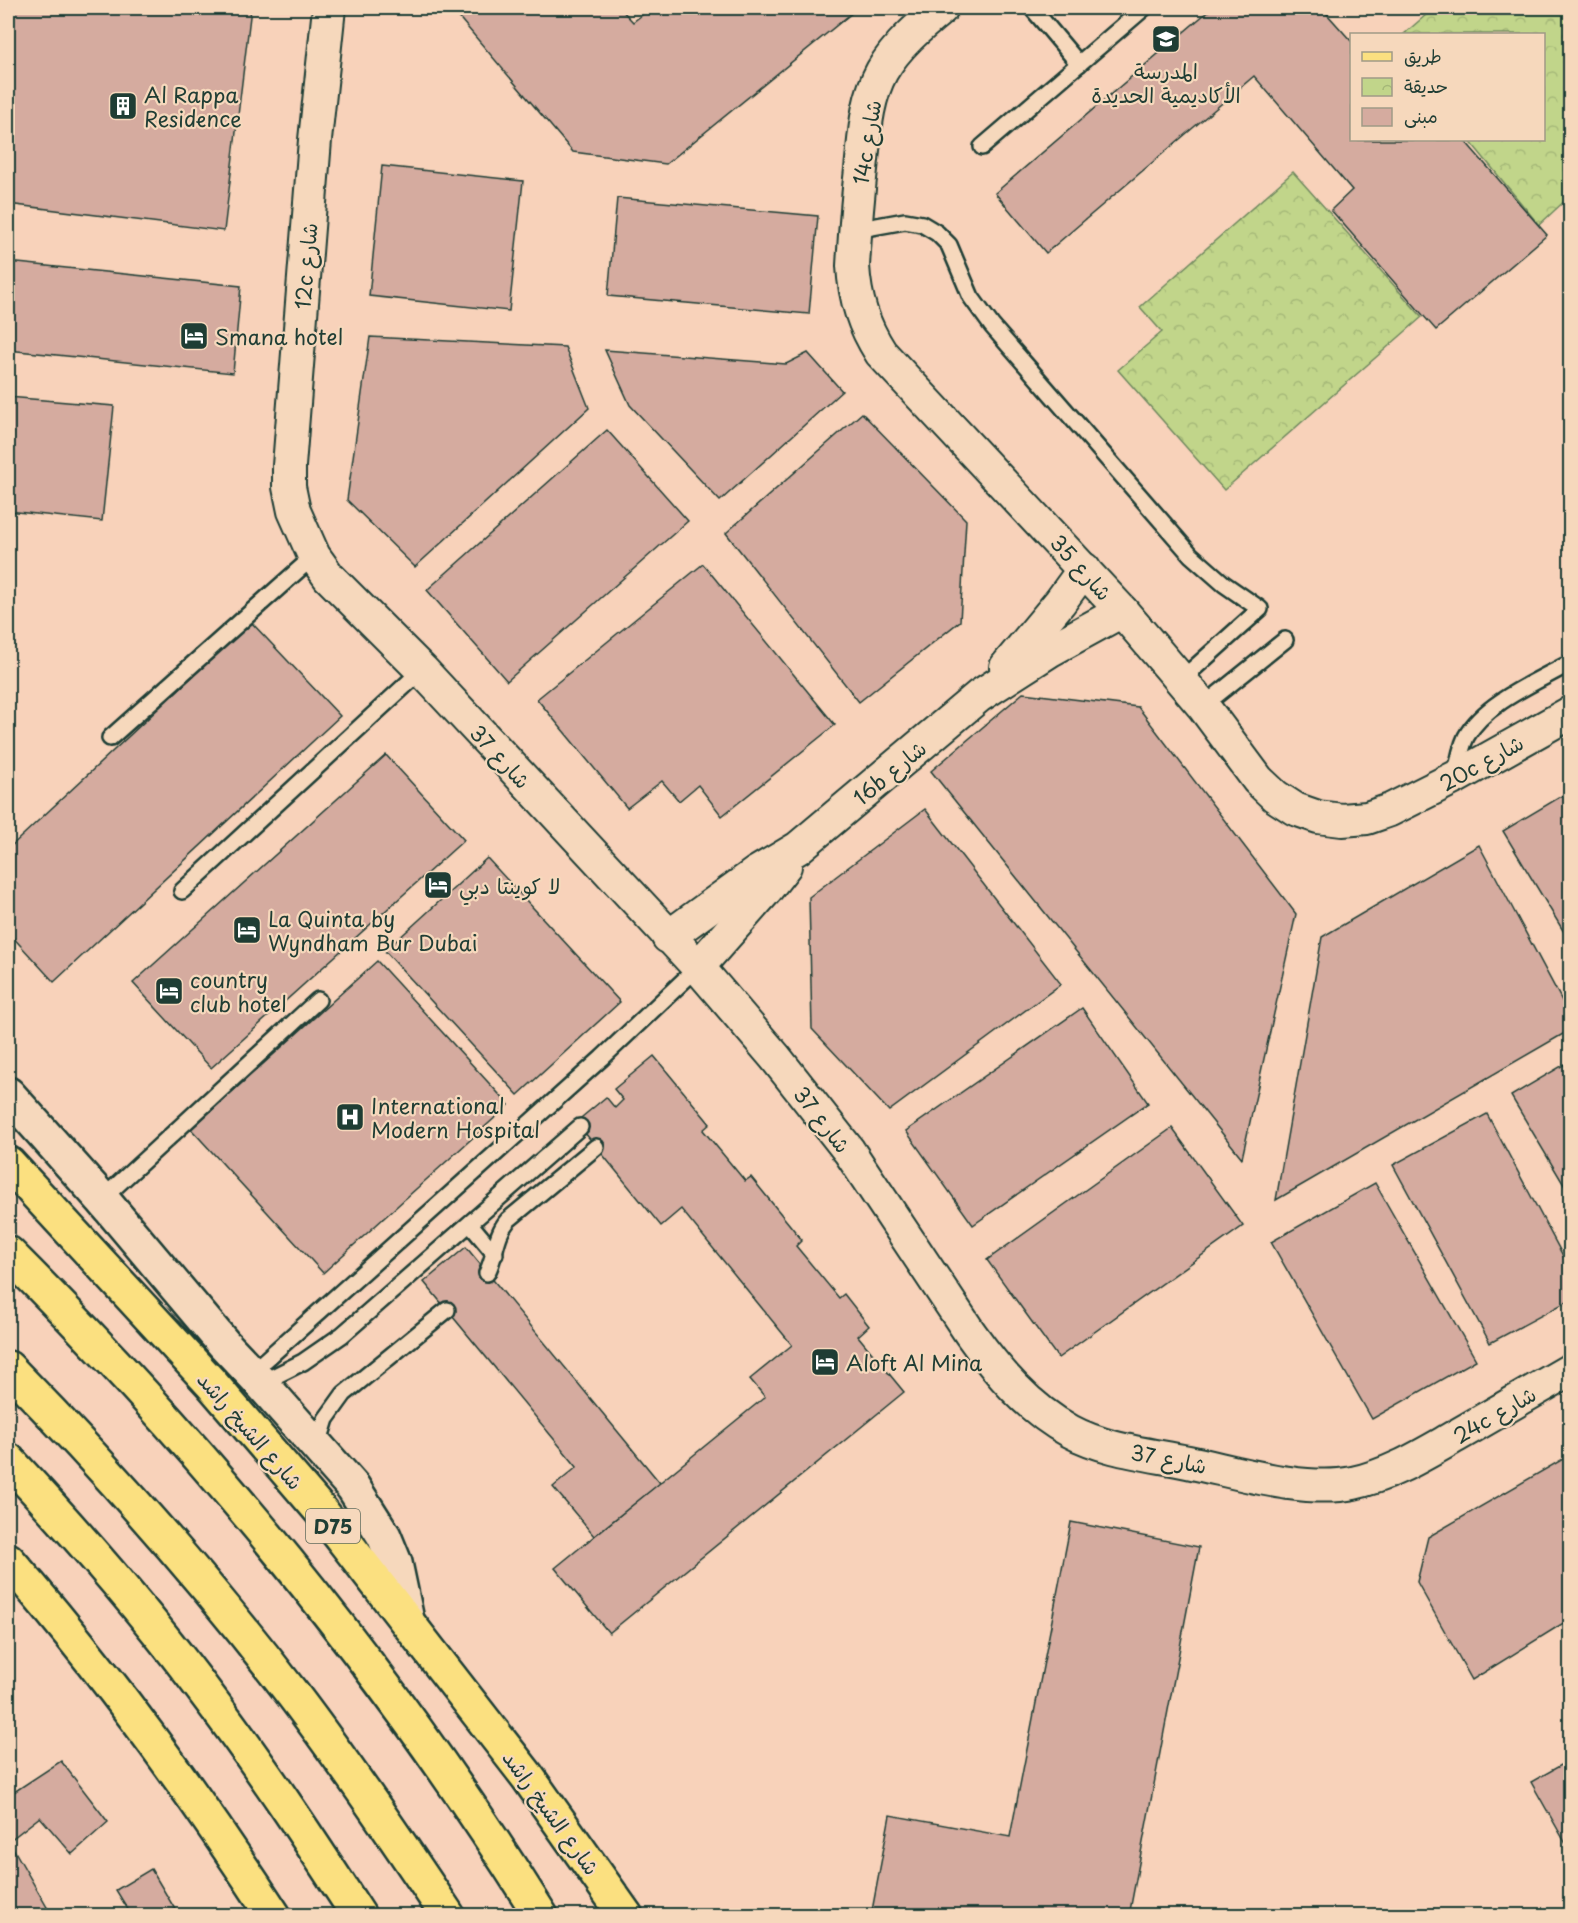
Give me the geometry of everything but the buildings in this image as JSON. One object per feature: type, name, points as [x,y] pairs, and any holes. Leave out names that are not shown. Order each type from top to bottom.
[{"type":"main road","points":[[8,1094],[102,1198],[224,1344],[353,1487],[384,1536],[395,1563],[407,1620]]},
{"type":"main road","name":"شارع الشيخ راشد","points":[[8,1163],[211,1383],[321,1511],[527,1776],[626,1916]]},
{"type":"main road","points":[[8,1253],[156,1408],[286,1558],[361,1653],[432,1750],[541,1916]]},
{"type":"main road","points":[[8,1368],[135,1503],[217,1600],[294,1696],[372,1804],[448,1916]]},
{"type":"main road","points":[[8,1460],[97,1557],[211,1699],[264,1772],[359,1916]]},
{"type":"main road","points":[[8,1560],[87,1655],[154,1742],[233,1853],[274,1916]]},
{"type":"street","name":"12c شارع","points":[[314,556],[294,512],[289,487],[289,466],[314,152],[329,8]]},
{"type":"street","name":"14c شارع","points":[[855,230],[866,121],[872,96],[882,71],[896,50],[942,8]]},
{"type":"street","name":"شارع 35","points":[[855,230],[854,289],[864,322],[881,352],[1122,611],[1203,706],[1258,780],[1275,796],[1295,809],[1318,817],[1342,820],[1367,818],[1390,810]]},
{"type":"street","name":"شارع 37","points":[[314,556],[328,577],[422,670],[698,967],[775,1057],[849,1151],[990,1362],[1014,1388],[1041,1411],[1070,1431],[1111,1446],[1294,1484],[1353,1483],[1389,1472],[1417,1458]]},
{"type":"street","name":"16b شارع","points":[[979,696],[1034,634],[1084,569]]},
{"type":"street","name":"16b شارع","points":[[668,937],[756,873],[798,848],[979,696],[1049,651],[1122,611]]},
{"type":"street","name":"20c شارع","points":[[1390,810],[1456,777],[1570,712]]},
{"type":"street","name":"16b شارع","points":[[698,967],[767,889],[798,848]]},
{"type":"street","name":"24c شارع","points":[[1417,1458],[1570,1370]]},
{"type":"lane","points":[[1032,8],[1079,63]]},
{"type":"lane","points":[[982,147],[1144,8]]},
{"type":"lane","points":[[855,230],[905,221],[922,224],[937,233],[950,245],[971,297],[992,326],[1191,555],[1224,584],[1260,609],[1181,680]]},
{"type":"lane","points":[[110,738],[314,556]]},
{"type":"lane","points":[[1203,706],[1285,640]]},
{"type":"lane","points":[[1456,777],[1459,755],[1467,736],[1480,718],[1497,705],[1570,663]]},
{"type":"lane","points":[[182,891],[422,670]]},
{"type":"lane","points":[[256,1378],[698,967]]},
{"type":"lane","points":[[102,1198],[318,1000]]},
{"type":"lane","points":[[256,1378],[303,1362],[342,1335],[580,1127]]},
{"type":"lane","points":[[487,1273],[495,1254],[499,1235],[508,1220],[596,1146]]},
{"type":"lane","points":[[470,1224],[495,1254]]},
{"type":"lane","points":[[317,1448],[326,1419],[344,1394],[447,1310]]},
{"type":"green space","points":[[1434,8],[1570,8],[1570,196],[1539,225],[1470,141],[1545,141],[1545,33],[1405,33]]},
{"type":"green space","points":[[1293,172],[1422,317],[1224,490],[1118,370],[1162,332],[1140,307]]},
{"type":"place","name":"المدرسة الأكاديمية الحديدة","points":[[1166,39]]},
{"type":"place","name":"Al Rappa Residence","points":[[123,106]]},
{"type":"place","name":"Smana hotel","points":[[194,336]]},
{"type":"place","name":"لا كوينتا دبي","points":[[438,885]]},
{"type":"place","name":"La Quinta by Wyndham Bur Dubai","points":[[247,930]]},
{"type":"place","name":"country club hotel","points":[[169,991]]},
{"type":"place","name":"International Modern Hospital","points":[[350,1117]]},
{"type":"place","name":"Aloft Al Mina","points":[[825,1362]]}]
